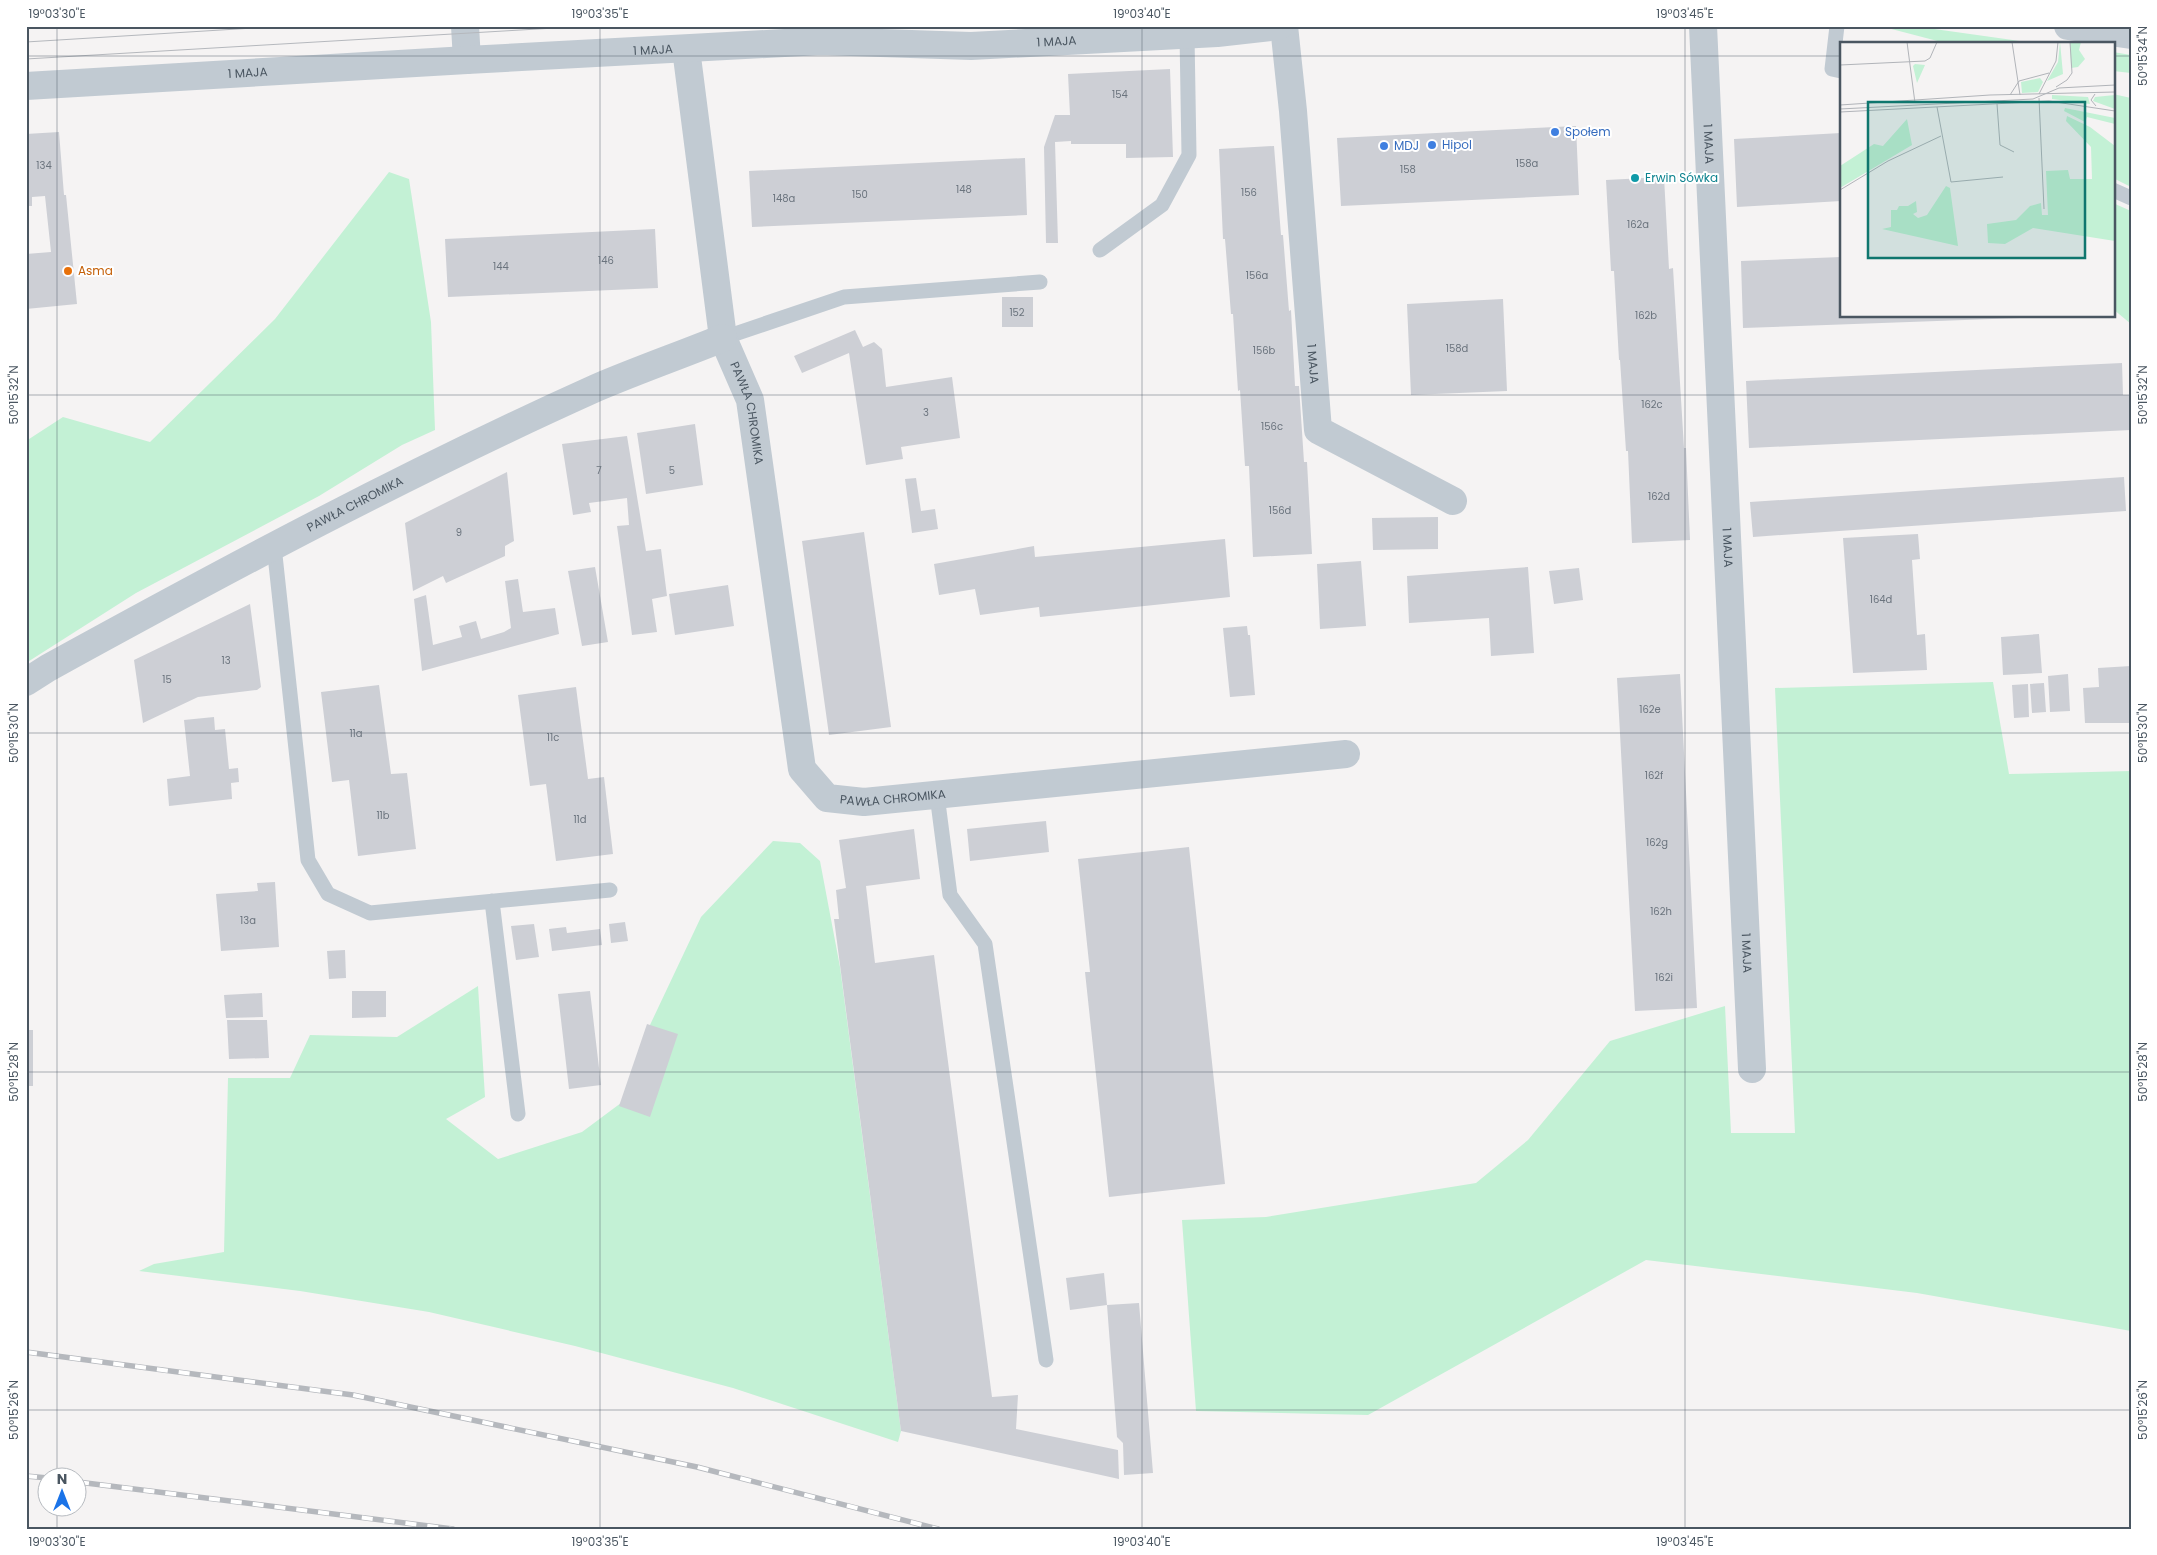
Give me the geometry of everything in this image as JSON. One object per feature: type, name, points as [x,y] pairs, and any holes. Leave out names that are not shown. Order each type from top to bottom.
[{"type":"street","points":[[465,26],[467,60]]},
{"type":"street","name":"1 MAJA","points":[[26,86],[821,41],[971,46],[1187,35],[1248,31],[1280,26]]},
{"type":"street","name":"1 MAJA","points":[[1284,26],[1293,111],[1318,430],[1453,501]]},
{"type":"street","name":"1 MAJA","points":[[1703,26],[1752,1069]]},
{"type":"street","points":[[2068,26],[2131,35]]},
{"type":"street","name":"PAWŁA CHROMIKA","points":[[686,49],[723,338],[750,400],[802,769],[826,798],[864,802],[1346,754]]},
{"type":"street","name":"PAWŁA CHROMIKA","points":[[26,682],[48,668],[274,546],[442,462],[597,388],[723,338]]},
{"type":"lane","points":[[1837,26],[1832,69],[1840,71]]},
{"type":"lane","points":[[1100,250],[1162,205],[1189,155],[1187,35]]},
{"type":"lane","points":[[2114,190],[2131,198]]},
{"type":"lane","points":[[723,338],[844,297],[1040,282]]},
{"type":"lane","points":[[274,546],[308,860],[328,894],[370,913],[610,890]]},
{"type":"lane","points":[[938,795],[950,895],[986,944],[1046,1360]]},
{"type":"lane","points":[[492,901],[518,1114]]},
{"type":"green space","points":[[1880,26],[1913,26],[2028,42],[1941,42]]},
{"type":"green space","points":[[2114,52],[2131,55],[2131,73],[2114,71]]},
{"type":"green space","points":[[2114,94],[2131,98],[2131,187],[2114,178]]},
{"type":"green space","points":[[389,172],[409,179],[431,322],[435,430],[402,445],[319,496],[136,593],[26,663],[26,441],[63,417],[150,442],[275,319]]},
{"type":"green space","points":[[2114,203],[2131,211],[2131,324],[2114,310]]},
{"type":"green space","points":[[1993,682],[2009,774],[2131,771],[2131,1331],[1917,1293],[1646,1260],[1368,1415],[1196,1411],[1182,1220],[1266,1217],[1476,1183],[1528,1140],[1610,1041],[1725,1006],[1731,1133],[1795,1133],[1775,688]]},
{"type":"green space","points":[[773,841],[800,843],[820,861],[840,967],[901,1431],[898,1442],[733,1388],[575,1346],[429,1312],[300,1291],[139,1271],[154,1264],[224,1252],[228,1078],[290,1078],[310,1035],[397,1037],[478,986],[485,1097],[446,1119],[498,1159],[582,1132],[625,1100],[641,1044],[701,917]]},
{"type":"building","points":[[1170,69],[1173,157],[1126,158],[1126,144],[1071,144],[1071,141],[1055,142],[1058,243],[1046,243],[1044,147],[1055,115],[1070,115],[1068,74]]},
{"type":"building","points":[[1576,126],[1579,195],[1341,206],[1337,138]]},
{"type":"building","points":[[59,132],[64,195],[66,195],[77,304],[26,309],[26,254],[51,252],[45,196],[32,197],[32,206],[26,206],[26,134]]},
{"type":"building","points":[[1840,133],[1840,201],[1737,207],[1734,139]]},
{"type":"building","points":[[1274,146],[1289,311],[1291,310],[1295,386],[1299,386],[1304,462],[1307,462],[1312,554],[1253,557],[1249,466],[1245,466],[1233,314],[1231,314],[1225,239],[1223,239],[1219,149]]},
{"type":"building","points":[[1025,158],[1027,215],[752,227],[749,171]]},
{"type":"building","points":[[1664,177],[1669,269],[1673,268],[1684,448],[1686,448],[1690,540],[1632,543],[1628,451],[1626,451],[1614,271],[1611,271],[1606,180]]},
{"type":"building","points":[[655,229],[658,288],[448,297],[445,239]]},
{"type":"building","points":[[1840,257],[1840,318],[2020,318],[1743,328],[1741,261]]},
{"type":"building","points":[[1002,297],[1033,297],[1033,327],[1002,327]]},
{"type":"building","points":[[1503,299],[1507,391],[1411,395],[1407,304]]},
{"type":"building","points":[[855,330],[863,347],[874,342],[882,349],[886,387],[952,377],[960,438],[901,447],[903,459],[866,465],[849,353],[802,373],[794,356]]},
{"type":"building","points":[[2122,363],[2123,395],[2131,395],[2131,430],[1749,448],[1746,381]]},
{"type":"building","points":[[695,424],[703,485],[646,494],[637,433]]},
{"type":"building","points":[[627,436],[646,551],[661,549],[667,596],[652,599],[657,632],[632,635],[617,526],[629,525],[627,498],[589,503],[591,512],[573,515],[562,444]]},
{"type":"building","points":[[507,472],[514,541],[505,546],[505,556],[446,583],[443,576],[413,591],[405,523]]},
{"type":"building","points":[[2124,477],[2126,511],[1753,537],[1750,502]]},
{"type":"building","points":[[916,478],[921,511],[935,509],[938,529],[912,533],[905,479]]},
{"type":"building","points":[[1438,517],[1438,549],[1373,550],[1372,518]]},
{"type":"building","points":[[864,532],[891,727],[829,735],[802,541]]},
{"type":"building","points":[[1918,534],[1920,559],[1912,560],[1917,635],[1925,634],[1927,670],[1853,673],[1843,538]]},
{"type":"building","points":[[1225,539],[1230,597],[1040,617],[1039,607],[980,615],[975,589],[939,595],[934,564],[1034,546],[1035,557]]},
{"type":"building","points":[[1361,561],[1366,626],[1320,629],[1317,564]]},
{"type":"building","points":[[595,567],[608,642],[582,646],[568,571]]},
{"type":"building","points":[[1528,567],[1534,653],[1491,656],[1489,618],[1409,623],[1407,576]]},
{"type":"building","points":[[1579,568],[1583,600],[1554,604],[1549,571]]},
{"type":"building","points":[[518,579],[523,612],[555,608],[559,634],[422,671],[414,599],[426,595],[433,645],[462,637],[459,626],[476,621],[481,639],[511,628],[505,581]]},
{"type":"building","points":[[728,585],[734,626],[675,635],[669,594]]},
{"type":"building","points":[[250,604],[261,687],[257,690],[198,697],[143,723],[134,660]]},
{"type":"building","points":[[1247,626],[1248,635],[1250,635],[1255,695],[1230,697],[1223,628]]},
{"type":"building","points":[[2039,634],[2042,673],[2003,675],[2001,637]]},
{"type":"building","points":[[2131,666],[2131,723],[2085,723],[2083,688],[2099,687],[2098,668]]},
{"type":"building","points":[[1680,674],[1697,1008],[1635,1011],[1617,678]]},
{"type":"building","points":[[2068,674],[2070,711],[2050,712],[2048,676]]},
{"type":"building","points":[[2044,683],[2046,712],[2032,713],[2030,684]]},
{"type":"building","points":[[2028,684],[2029,717],[2014,718],[2012,685]]},
{"type":"building","points":[[379,685],[391,774],[407,773],[416,849],[358,856],[349,780],[332,782],[321,692]]},
{"type":"building","points":[[576,687],[588,779],[604,777],[613,854],[556,861],[546,784],[530,786],[518,695]]},
{"type":"building","points":[[214,717],[215,730],[225,729],[229,769],[238,768],[239,782],[231,783],[232,799],[169,806],[167,779],[190,776],[184,720]]},
{"type":"building","points":[[1046,821],[1049,852],[970,861],[967,829]]},
{"type":"building","points":[[914,829],[920,879],[866,886],[875,963],[934,955],[992,1397],[1018,1395],[1016,1429],[1118,1450],[1119,1479],[901,1431],[834,919],[839,919],[836,890],[846,888],[839,840]]},
{"type":"building","points":[[1189,847],[1225,1184],[1109,1197],[1085,972],[1090,972],[1078,859]]},
{"type":"building","points":[[275,882],[279,947],[221,951],[216,894],[258,891],[257,883]]},
{"type":"building","points":[[625,922],[628,941],[611,943],[609,924]]},
{"type":"building","points":[[534,924],[539,957],[516,960],[511,926]]},
{"type":"building","points":[[566,927],[567,933],[600,929],[602,945],[552,951],[549,929]]},
{"type":"building","points":[[345,950],[346,978],[329,979],[327,951]]},
{"type":"building","points":[[352,991],[386,991],[386,1017],[352,1018]]},
{"type":"building","points":[[590,991],[601,1085],[569,1089],[558,994]]},
{"type":"building","points":[[262,993],[263,1017],[226,1018],[224,995]]},
{"type":"building","points":[[227,1020],[267,1020],[269,1058],[229,1059]]},
{"type":"building","points":[[647,1024],[678,1034],[650,1117],[619,1106]]},
{"type":"building","points":[[26,1030],[33,1030],[33,1086],[26,1086]]},
{"type":"building","points":[[1104,1273],[1107,1305],[1070,1310],[1066,1278]]},
{"type":"building","points":[[1139,1303],[1153,1473],[1124,1475],[1123,1443],[1117,1437],[1107,1305]]},
{"type":"tram line","points":[[26,42],[286,26]]},
{"type":"tram line","points":[[26,59],[589,26]]},
{"type":"railway","points":[[26,1352],[353,1395],[697,1467],[938,1529]]},
{"type":"railway","points":[[26,1476],[38,1477]]},
{"type":"railway","points":[[88,1483],[453,1529]]},
{"type":"place","name":"Społem","points":[[1555,132]]},
{"type":"place","name":"Hipol","points":[[1432,145]]},
{"type":"place","name":"MDJ","points":[[1384,146]]},
{"type":"place","name":"Erwin Sówka","points":[[1635,178]]},
{"type":"place","name":"Asma","points":[[68,271]]}]
